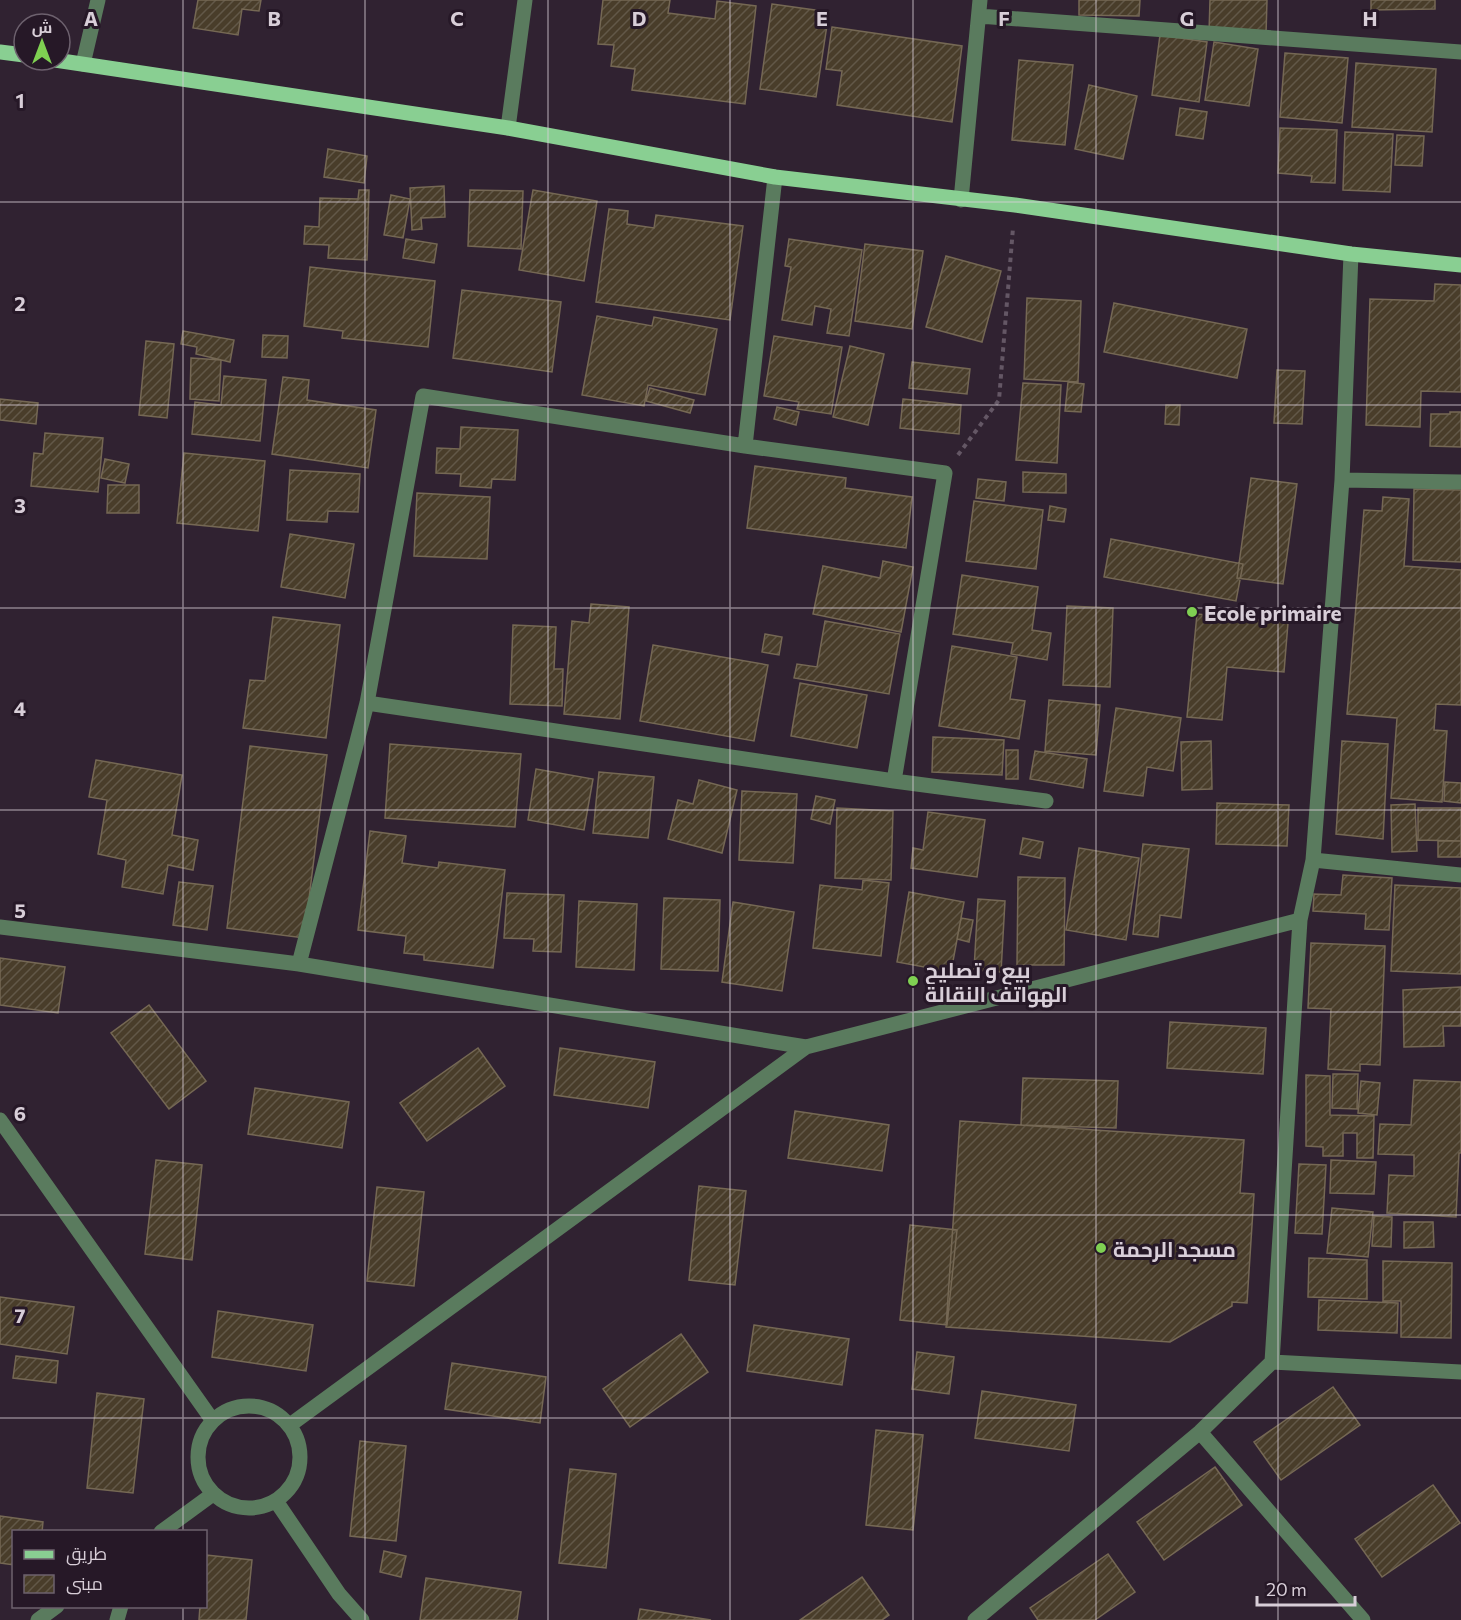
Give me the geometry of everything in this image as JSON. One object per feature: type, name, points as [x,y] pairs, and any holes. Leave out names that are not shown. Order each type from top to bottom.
[{"type":"main road","points":[[72,62],[507,128],[775,177],[1015,205],[1351,254],[1461,265]]},
{"type":"street","points":[[83,64],[98,0]]},
{"type":"street","points":[[507,128],[525,0]]},
{"type":"street","points":[[961,200],[980,0]]},
{"type":"street","points":[[979,16],[1461,52]]},
{"type":"street","points":[[746,446],[775,177]]},
{"type":"street","points":[[975,1620],[1200,1432],[1272,1362],[1300,920],[1313,860],[1342,480],[1351,254]]},
{"type":"street","points":[[299,964],[368,703],[423,396],[746,446],[945,473],[894,781]]},
{"type":"street","points":[[1342,480],[1461,482]]},
{"type":"street","points":[[368,703],[894,781],[1046,801]]},
{"type":"street","points":[[1313,860],[1461,875]]},
{"type":"street","points":[[290,1425],[806,1047],[1300,920]]},
{"type":"street","points":[[0,927],[299,964],[806,1047]]},
{"type":"street","points":[[0,1120],[213,1421]]},
{"type":"street","points":[[1272,1362],[1461,1372]]},
{"type":"street","points":[[243,1406],[260,1407],[276,1414],[290,1425],[298,1440],[301,1458],[298,1475],[289,1490],[276,1501],[259,1508],[242,1508],[226,1503],[213,1494],[203,1481],[198,1466],[201,1442],[213,1421],[226,1412],[243,1406]]},
{"type":"street","points":[[1200,1432],[1363,1620]]},
{"type":"street","points":[[164,1530],[213,1494]]},
{"type":"street","points":[[276,1501],[339,1594],[362,1620]]},
{"type":"street","points":[[38,1620],[54,1608]]},
{"type":"path","points":[[945,473],[999,400],[1015,205]]},
{"type":"building","points":[[198,0],[261,0],[259,11],[242,9],[238,35],[193,28]]},
{"type":"building","points":[[603,0],[670,0],[668,13],[715,19],[717,1],[756,6],[745,104],[632,90],[635,69],[611,66],[614,45],[598,44]]},
{"type":"building","points":[[1079,0],[1140,0],[1139,16],[1079,15]]},
{"type":"building","points":[[1210,0],[1267,0],[1266,35],[1209,33]]},
{"type":"building","points":[[1371,0],[1435,0],[1435,9],[1371,10]]},
{"type":"building","points":[[772,4],[829,12],[816,97],[760,89]]},
{"type":"building","points":[[832,27],[962,46],[952,122],[837,105],[842,71],[826,69]]},
{"type":"building","points":[[1160,35],[1207,42],[1199,102],[1152,95]]},
{"type":"building","points":[[1214,42],[1258,49],[1249,106],[1205,100]]},
{"type":"building","points":[[1285,53],[1348,58],[1342,123],[1280,117]]},
{"type":"building","points":[[1019,60],[1073,65],[1065,145],[1012,140]]},
{"type":"building","points":[[1356,63],[1436,69],[1432,132],[1352,127]]},
{"type":"building","points":[[1089,85],[1137,96],[1123,159],[1075,149]]},
{"type":"building","points":[[1180,108],[1207,112],[1203,139],[1176,135]]},
{"type":"building","points":[[1280,128],[1337,130],[1335,183],[1311,182],[1312,176],[1278,173]]},
{"type":"building","points":[[1345,132],[1393,134],[1390,192],[1343,190]]},
{"type":"building","points":[[1397,135],[1424,136],[1422,166],[1395,165]]},
{"type":"building","points":[[328,149],[367,156],[364,183],[324,177]]},
{"type":"building","points":[[444,186],[445,217],[421,218],[422,229],[412,230],[410,188]]},
{"type":"building","points":[[359,190],[369,190],[367,260],[328,258],[329,245],[304,244],[305,226],[319,227],[320,198],[358,199]]},
{"type":"building","points":[[470,190],[523,191],[521,249],[468,246]]},
{"type":"building","points":[[533,190],[597,201],[584,281],[519,270]]},
{"type":"building","points":[[391,195],[410,199],[403,238],[384,235]]},
{"type":"building","points":[[609,209],[628,211],[627,224],[654,228],[656,215],[743,226],[730,320],[596,302]]},
{"type":"building","points":[[406,239],[437,244],[434,263],[403,258]]},
{"type":"building","points":[[789,239],[862,250],[849,336],[827,333],[831,309],[815,306],[812,325],[782,320],[791,267],[785,266]]},
{"type":"building","points":[[865,244],[923,251],[912,329],[855,321]]},
{"type":"building","points":[[946,256],[1001,271],[982,342],[926,327]]},
{"type":"building","points":[[310,267],[435,281],[428,347],[342,338],[343,331],[304,326]]},
{"type":"building","points":[[1435,284],[1461,285],[1461,392],[1421,391],[1420,427],[1366,425],[1370,299],[1434,301]]},
{"type":"building","points":[[462,290],[561,302],[552,372],[453,358]]},
{"type":"building","points":[[1027,298],[1081,301],[1078,382],[1024,379]]},
{"type":"building","points":[[1114,303],[1247,329],[1237,378],[1104,352]]},
{"type":"building","points":[[597,316],[652,326],[654,317],[717,329],[705,395],[648,385],[644,406],[582,395]]},
{"type":"building","points":[[183,331],[234,340],[230,362],[196,354],[197,347],[181,344]]},
{"type":"building","points":[[263,335],[288,336],[287,358],[262,357]]},
{"type":"building","points":[[774,336],[842,347],[831,414],[797,409],[799,402],[764,396]]},
{"type":"building","points":[[146,341],[174,344],[167,418],[139,415]]},
{"type":"building","points":[[850,346],[884,354],[868,425],[833,417]]},
{"type":"building","points":[[191,358],[221,360],[219,401],[190,399]]},
{"type":"building","points":[[912,362],[970,369],[967,394],[909,388]]},
{"type":"building","points":[[1277,370],[1305,371],[1302,424],[1274,423]]},
{"type":"building","points":[[224,376],[266,380],[260,441],[192,434],[195,402],[221,405]]},
{"type":"building","points":[[283,377],[309,380],[307,400],[376,410],[368,468],[272,454]]},
{"type":"building","points":[[1068,382],[1084,384],[1081,412],[1065,411]]},
{"type":"building","points":[[1023,383],[1061,385],[1057,463],[1016,460]]},
{"type":"building","points":[[650,388],[694,400],[690,413],[646,401]]},
{"type":"building","points":[[0,399],[38,403],[36,424],[0,420]]},
{"type":"building","points":[[903,399],[961,405],[959,434],[900,428]]},
{"type":"building","points":[[1166,405],[1180,405],[1179,425],[1165,424]]},
{"type":"building","points":[[777,407],[799,412],[796,425],[774,419]]},
{"type":"building","points":[[1450,412],[1461,412],[1461,447],[1430,446],[1431,414],[1450,414]]},
{"type":"building","points":[[461,427],[518,430],[515,480],[492,479],[491,488],[460,486],[461,474],[436,473],[437,448],[460,449]]},
{"type":"building","points":[[45,433],[103,438],[98,492],[31,486],[34,453],[43,454]]},
{"type":"building","points":[[184,453],[265,461],[258,531],[177,523]]},
{"type":"building","points":[[105,459],[129,464],[125,483],[101,478]]},
{"type":"building","points":[[755,466],[846,478],[845,488],[912,497],[906,548],[747,528]]},
{"type":"building","points":[[290,470],[360,474],[358,512],[328,511],[327,522],[287,520]]},
{"type":"building","points":[[1023,472],[1066,474],[1066,493],[1023,492]]},
{"type":"building","points":[[1251,478],[1297,484],[1283,584],[1237,578]]},
{"type":"building","points":[[978,479],[1006,482],[1004,501],[976,498]]},
{"type":"building","points":[[108,485],[139,485],[139,513],[107,513]]},
{"type":"building","points":[[1414,489],[1461,490],[1461,562],[1413,560]]},
{"type":"building","points":[[417,493],[490,497],[487,559],[414,556]]},
{"type":"building","points":[[1383,497],[1409,499],[1404,566],[1461,570],[1461,705],[1436,704],[1434,730],[1447,731],[1442,802],[1391,798],[1397,718],[1347,714],[1364,510],[1382,511]]},
{"type":"building","points":[[974,501],[1043,510],[1036,569],[966,561]]},
{"type":"building","points":[[1050,506],[1066,509],[1064,522],[1048,520]]},
{"type":"building","points":[[290,534],[354,544],[345,598],[281,587]]},
{"type":"building","points":[[1111,539],[1243,564],[1236,601],[1104,577]]},
{"type":"building","points":[[883,561],[913,567],[901,632],[813,614],[823,566],[880,578]]},
{"type":"building","points":[[962,575],[1038,587],[1032,630],[1051,633],[1047,660],[1011,654],[1013,643],[953,634]]},
{"type":"building","points":[[591,604],[629,607],[620,719],[564,714],[572,621],[589,623]]},
{"type":"building","points":[[1067,606],[1113,608],[1110,687],[1063,685]]},
{"type":"building","points":[[1197,614],[1288,623],[1284,672],[1227,667],[1222,720],[1187,717]]},
{"type":"building","points":[[273,617],[340,625],[326,738],[243,728],[250,680],[265,681]]},
{"type":"building","points":[[825,621],[900,634],[889,694],[794,678],[797,664],[817,667]]},
{"type":"building","points":[[513,625],[556,627],[554,669],[563,669],[562,706],[510,704]]},
{"type":"building","points":[[765,634],[782,637],[779,655],[762,652]]},
{"type":"building","points":[[653,645],[768,665],[754,741],[640,721]]},
{"type":"building","points":[[952,646],[1017,657],[1010,699],[1025,701],[1019,739],[939,726]]},
{"type":"building","points":[[800,683],[867,695],[857,748],[791,736]]},
{"type":"building","points":[[1049,700],[1100,705],[1096,755],[1045,751]]},
{"type":"building","points":[[1116,708],[1181,718],[1173,771],[1147,767],[1143,796],[1104,791]]},
{"type":"building","points":[[933,737],[1004,740],[1002,775],[932,772]]},
{"type":"building","points":[[1211,741],[1212,789],[1182,790],[1181,742]]},
{"type":"building","points":[[1342,741],[1388,744],[1383,839],[1336,834]]},
{"type":"building","points":[[390,744],[521,754],[515,827],[385,818]]},
{"type":"building","points":[[250,746],[327,755],[304,938],[227,928]]},
{"type":"building","points":[[1006,750],[1018,750],[1018,779],[1006,779]]},
{"type":"building","points":[[1035,751],[1087,759],[1083,788],[1030,779]]},
{"type":"building","points":[[96,760],[182,775],[172,835],[198,840],[193,870],[168,865],[163,894],[122,887],[126,860],[98,854],[107,800],[89,797]]},
{"type":"building","points":[[536,769],[593,779],[584,830],[528,820]]},
{"type":"building","points":[[599,772],[654,777],[648,838],[593,833]]},
{"type":"building","points":[[699,780],[737,790],[722,853],[668,839],[678,800],[693,804]]},
{"type":"building","points":[[1445,782],[1461,783],[1461,803],[1444,801]]},
{"type":"building","points":[[742,791],[797,794],[793,863],[739,860]]},
{"type":"building","points":[[816,796],[835,800],[830,824],[811,819]]},
{"type":"building","points":[[1217,803],[1289,805],[1287,846],[1216,844]]},
{"type":"building","points":[[1415,804],[1417,851],[1392,852],[1391,805]]},
{"type":"building","points":[[837,808],[893,811],[891,880],[835,878]]},
{"type":"building","points":[[1418,808],[1461,808],[1461,841],[1418,840]]},
{"type":"building","points":[[928,812],[985,820],[977,877],[911,868],[913,848],[923,850]]},
{"type":"building","points":[[370,831],[406,836],[402,863],[438,868],[439,862],[505,870],[493,968],[424,960],[424,955],[404,953],[406,936],[358,930]]},
{"type":"building","points":[[1023,838],[1043,842],[1040,858],[1020,854]]},
{"type":"building","points":[[1438,841],[1461,841],[1461,857],[1438,857]]},
{"type":"building","points":[[1143,844],[1189,849],[1181,918],[1160,915],[1158,937],[1133,934]]},
{"type":"building","points":[[1079,848],[1139,858],[1126,940],[1066,930]]},
{"type":"building","points":[[1343,875],[1392,878],[1389,930],[1365,929],[1366,914],[1313,911],[1314,894],[1341,895]]},
{"type":"building","points":[[1018,877],[1065,878],[1064,965],[1017,965]]},
{"type":"building","points":[[863,880],[889,883],[881,956],[813,948],[820,885],[862,890]]},
{"type":"building","points":[[179,882],[213,886],[207,930],[173,925]]},
{"type":"building","points":[[1395,885],[1461,888],[1461,974],[1391,971]]},
{"type":"building","points":[[909,892],[964,902],[951,972],[897,962]]},
{"type":"building","points":[[507,893],[564,895],[561,952],[533,951],[534,939],[504,938]]},
{"type":"building","points":[[664,898],[720,900],[718,971],[661,969]]},
{"type":"building","points":[[978,899],[1005,901],[1001,972],[974,970]]},
{"type":"building","points":[[579,901],[637,904],[634,970],[576,967]]},
{"type":"building","points":[[733,902],[794,912],[782,991],[722,982]]},
{"type":"building","points":[[961,918],[973,920],[969,942],[957,939]]},
{"type":"building","points":[[1311,943],[1385,946],[1380,1065],[1360,1064],[1360,1071],[1328,1069],[1331,1009],[1308,1008]]},
{"type":"building","points":[[0,958],[65,967],[58,1013],[0,1005]]},
{"type":"building","points":[[1461,987],[1461,1026],[1443,1026],[1444,1046],[1404,1047],[1403,990]]},
{"type":"building","points":[[149,1005],[206,1081],[169,1109],[111,1033]]},
{"type":"building","points":[[1170,1022],[1266,1028],[1263,1074],[1167,1068]]},
{"type":"building","points":[[478,1048],[505,1086],[427,1141],[400,1103]]},
{"type":"building","points":[[560,1048],[655,1062],[648,1108],[554,1095]]},
{"type":"building","points":[[1333,1074],[1358,1074],[1357,1109],[1332,1108]]},
{"type":"building","points":[[1306,1075],[1330,1076],[1330,1115],[1374,1116],[1373,1158],[1357,1158],[1357,1133],[1343,1133],[1343,1156],[1323,1156],[1323,1147],[1306,1146]]},
{"type":"building","points":[[1023,1078],[1118,1081],[1116,1128],[1021,1125]]},
{"type":"building","points":[[1414,1080],[1461,1082],[1461,1153],[1459,1153],[1456,1217],[1387,1213],[1389,1175],[1414,1176],[1414,1155],[1378,1154],[1380,1124],[1411,1125]]},
{"type":"building","points":[[1361,1081],[1380,1083],[1377,1115],[1358,1113]]},
{"type":"building","points":[[255,1088],[349,1102],[342,1148],[248,1134]]},
{"type":"building","points":[[795,1111],[889,1125],[882,1171],[788,1158]]},
{"type":"building","name":"مسجد الرحمة","points":[[960,1121],[1244,1140],[1240,1193],[1254,1194],[1247,1303],[1232,1302],[1232,1306],[1170,1342],[946,1327]]},
{"type":"building","points":[[156,1160],[202,1165],[192,1260],[145,1254]]},
{"type":"building","points":[[1331,1160],[1376,1162],[1374,1194],[1330,1193]]},
{"type":"building","points":[[1299,1164],[1326,1165],[1322,1234],[1295,1233]]},
{"type":"building","points":[[699,1186],[746,1191],[735,1285],[689,1280]]},
{"type":"building","points":[[377,1187],[424,1192],[414,1286],[367,1281]]},
{"type":"building","points":[[1332,1208],[1373,1212],[1368,1257],[1327,1253]]},
{"type":"building","points":[[1374,1216],[1392,1217],[1391,1247],[1372,1246]]},
{"type":"building","points":[[1404,1222],[1433,1222],[1434,1247],[1404,1248]]},
{"type":"building","points":[[910,1225],[957,1230],[947,1325],[900,1320]]},
{"type":"building","points":[[1309,1258],[1367,1260],[1367,1299],[1308,1297]]},
{"type":"building","points":[[1383,1261],[1452,1263],[1451,1338],[1401,1337],[1401,1301],[1383,1301]]},
{"type":"building","points":[[0,1297],[74,1307],[67,1354],[0,1344]]},
{"type":"building","points":[[1319,1300],[1398,1303],[1397,1333],[1318,1330]]},
{"type":"building","points":[[218,1311],[313,1325],[306,1371],[212,1357]]},
{"type":"building","points":[[754,1325],[849,1339],[842,1385],[747,1371]]},
{"type":"building","points":[[681,1334],[708,1372],[630,1427],[603,1389]]},
{"type":"building","points":[[917,1352],[954,1357],[949,1394],[912,1389]]},
{"type":"building","points":[[16,1356],[58,1361],[56,1383],[13,1378]]},
{"type":"building","points":[[452,1363],[546,1377],[540,1423],[445,1409]]},
{"type":"building","points":[[1333,1387],[1360,1425],[1281,1480],[1254,1442]]},
{"type":"building","points":[[982,1391],[1076,1405],[1069,1451],[975,1438]]},
{"type":"building","points":[[97,1393],[144,1399],[133,1493],[87,1488]]},
{"type":"building","points":[[876,1430],[923,1435],[913,1530],[866,1525]]},
{"type":"building","points":[[360,1441],[406,1446],[396,1541],[350,1536]]},
{"type":"building","points":[[1215,1467],[1242,1505],[1164,1560],[1137,1522]]},
{"type":"building","points":[[570,1469],[616,1474],[606,1568],[559,1563]]},
{"type":"building","points":[[1433,1485],[1460,1523],[1382,1577],[1355,1539]]},
{"type":"building","points":[[0,1516],[43,1522],[42,1530],[12,1530],[12,1565],[0,1563]]},
{"type":"building","points":[[384,1551],[406,1556],[401,1577],[380,1572]]},
{"type":"building","points":[[1108,1554],[1135,1592],[1095,1620],[1038,1620],[1030,1608]]},
{"type":"building","points":[[207,1555],[252,1560],[246,1620],[199,1620],[200,1608],[207,1608]]},
{"type":"building","points":[[862,1577],[889,1615],[882,1620],[800,1620]]},
{"type":"building","points":[[426,1578],[521,1592],[517,1620],[420,1620]]},
{"type":"building","points":[[640,1609],[711,1620],[638,1620]]},
{"type":"place","name":"Ecole primaire","points":[[1192,612]]},
{"type":"place","name":"بيع و تصليح الهواتف النقالة","points":[[913,981]]},
{"type":"place","name":"مسجد الرحمة","points":[[1101,1248]]}]
